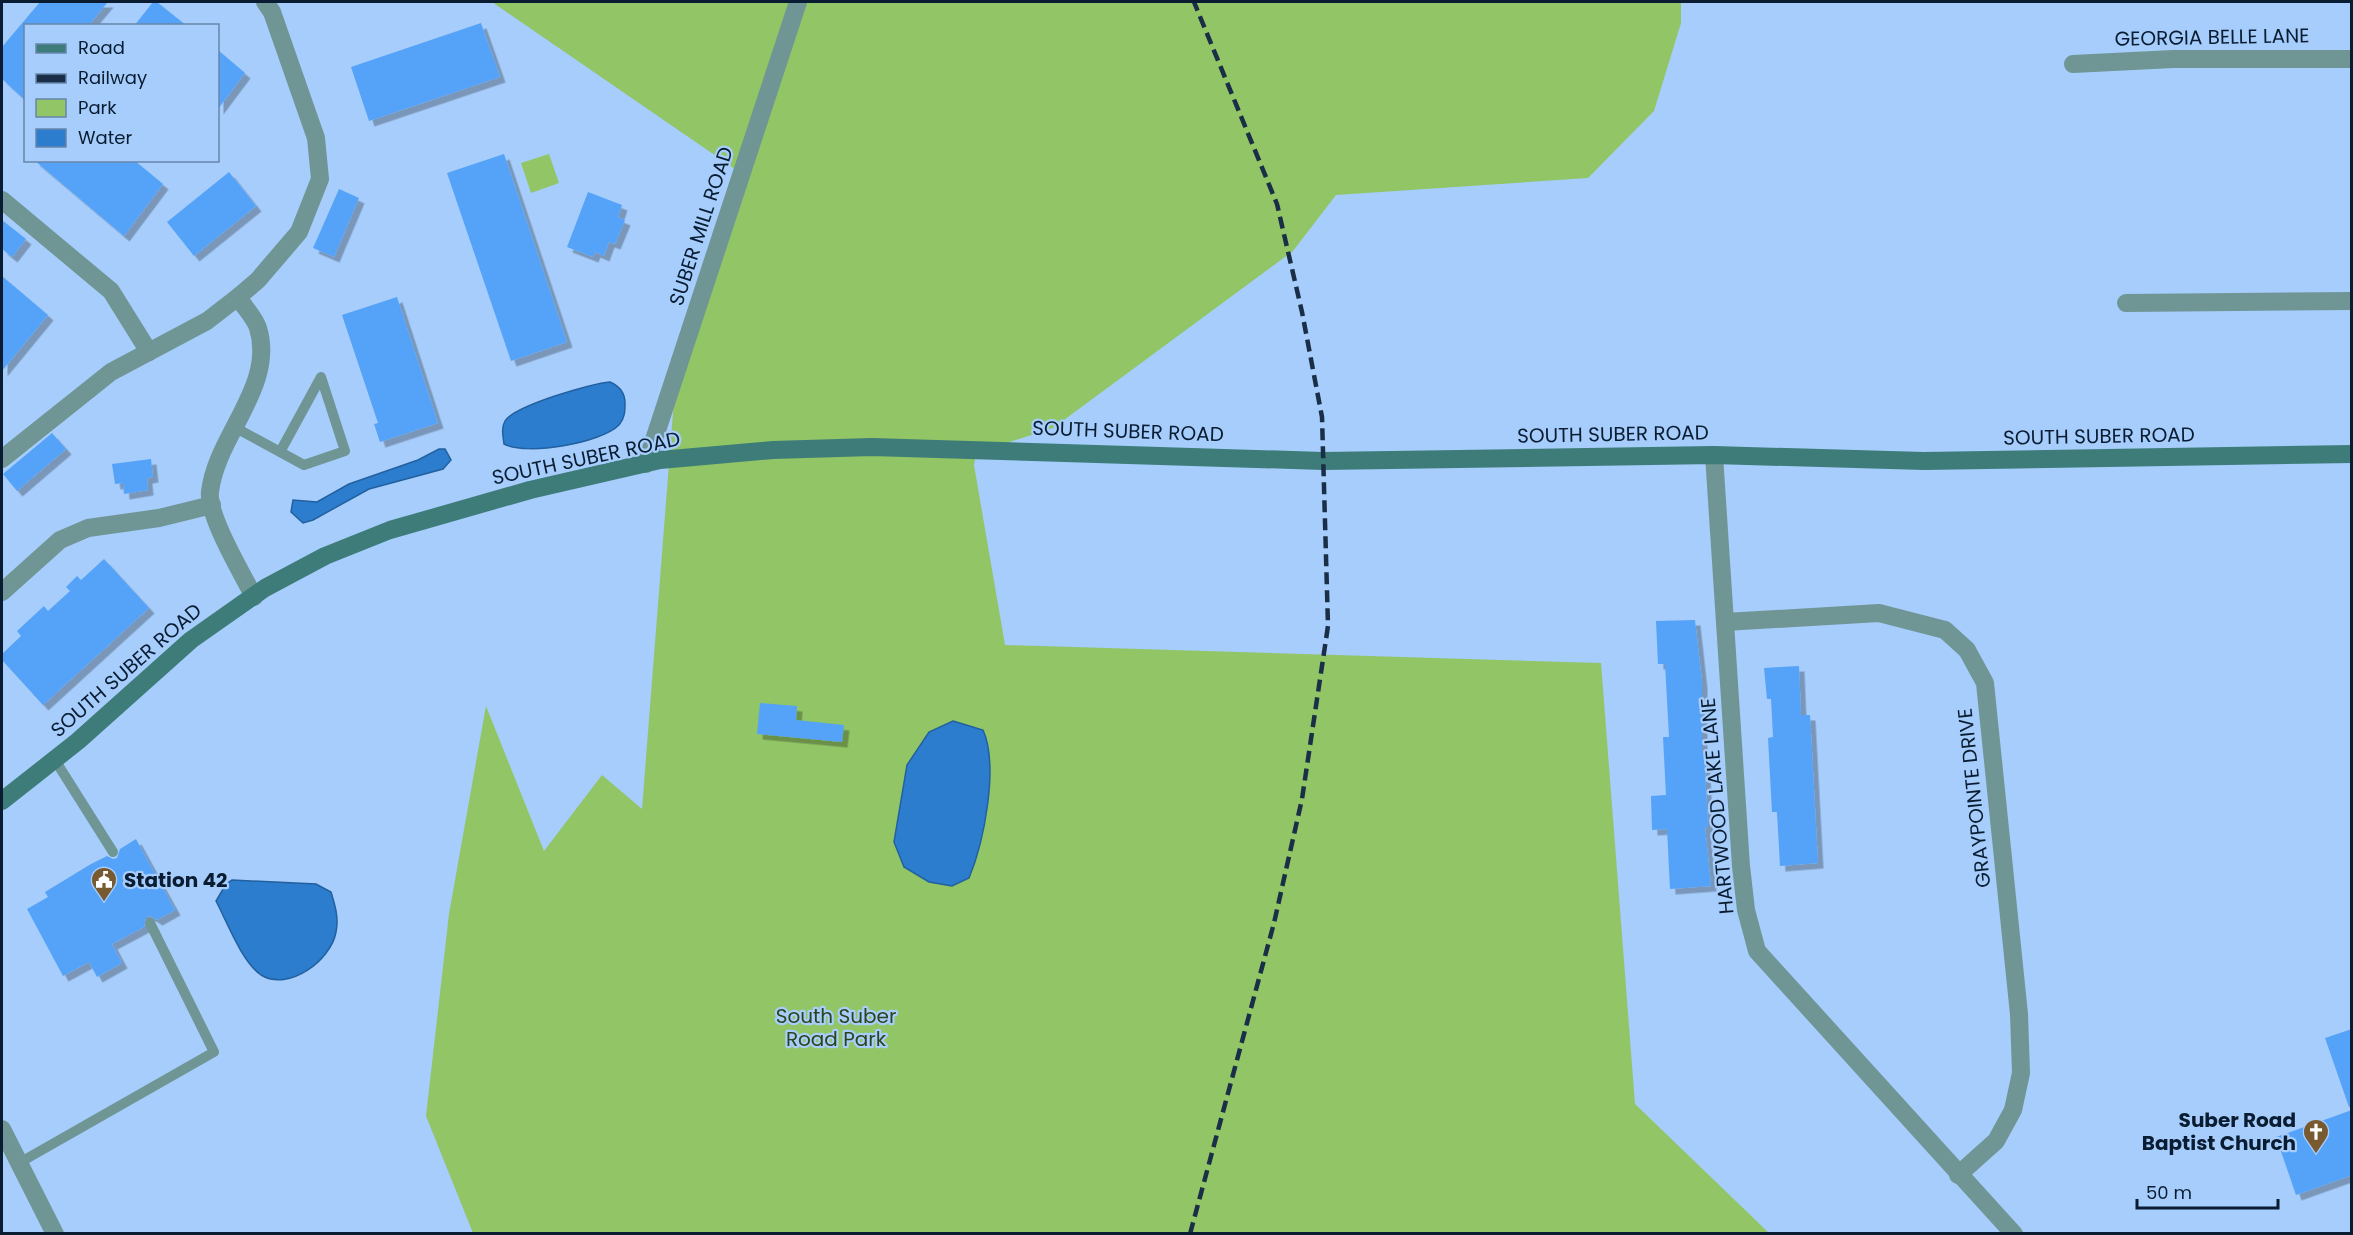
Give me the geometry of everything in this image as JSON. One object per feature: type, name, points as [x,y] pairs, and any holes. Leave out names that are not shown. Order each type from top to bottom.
[{"type":"street","points":[[2,459],[111,372],[207,321],[258,280],[299,232],[321,179],[316,138],[272,12],[265,2]]},
{"type":"street","name":"SUBER MILL ROAD","points":[[646,464],[798,2]]},
{"type":"street","name":"GEORGIA BELLE LANE","points":[[2073,63],[2173,59],[2352,59]]},
{"type":"street","points":[[2,200],[111,291],[149,352]]},
{"type":"street","points":[[238,297],[258,326],[263,357],[236,428],[216,467],[209,494],[214,516],[254,597]]},
{"type":"street","points":[[2126,303],[2352,301]]},
{"type":"street","name":"SOUTH SUBER ROAD","points":[[2,801],[55,760],[191,640],[265,588],[325,556],[390,530],[530,490],[646,464],[773,450],[872,447],[1323,461],[1714,455],[1824,460],[1923,461],[2352,454]]},
{"type":"street","name":"HARTWOOD LAKE LANE","points":[[1714,455],[1741,866],[1746,910],[1757,951],[1958,1175],[2014,1233]]},
{"type":"street","points":[[2,592],[60,540],[88,528],[159,518],[212,505]]},
{"type":"street","name":"GRAYPOINTE DRIVE","points":[[1725,621],[1879,613],[1946,630],[1967,650],[1985,683],[2019,1014],[2021,1073],[2013,1110],[1996,1141],[1958,1175]]},
{"type":"street","points":[[2,1129],[55,1233]]},
{"type":"lane","points":[[236,428],[280,452],[304,465],[345,451],[321,377],[280,452]]},
{"type":"lane","points":[[55,760],[113,852]]},
{"type":"lane","points":[[19,1163],[214,1052],[150,923]]},
{"type":"green space","name":"South Suber Road Park","points":[[492,2],[1681,2],[1681,23],[1654,111],[1588,178],[1336,195],[1293,251],[1053,428],[976,453],[974,465],[1005,645],[1601,663],[1635,1104],[1769,1233],[473,1233],[426,1116],[449,914],[486,706],[544,851],[602,775],[642,809],[674,400],[748,178]]},
{"type":"green space","points":[[549,154],[559,183],[531,193],[521,163]]},
{"type":"water","points":[[610,382],[621,390],[624,396],[625,412],[619,425],[610,431],[563,446],[529,449],[504,444],[503,426],[511,415],[554,396]]},
{"type":"water","points":[[439,449],[445,449],[451,460],[443,469],[369,489],[313,520],[303,523],[291,512],[293,500],[317,502],[349,484],[418,460]]},
{"type":"water","points":[[953,721],[983,730],[988,745],[990,783],[988,804],[975,863],[969,878],[952,886],[929,882],[904,867],[894,842],[907,765],[929,732]]},
{"type":"water","points":[[232,880],[316,884],[331,892],[337,927],[326,953],[307,970],[296,976],[272,979],[261,975],[241,951],[216,901],[226,884]]},
{"type":"building","points":[[40,2],[108,2],[90,24],[24,24],[24,99],[2,79],[2,47]]},
{"type":"building","points":[[153,2],[157,2],[184,24],[136,24]]},
{"type":"building","points":[[481,23],[500,77],[369,121],[351,67]]},
{"type":"building","points":[[219,51],[245,73],[219,108]]},
{"type":"building","points":[[504,154],[567,342],[511,361],[447,173]]},
{"type":"building","points":[[36,162],[136,162],[163,184],[124,236]]},
{"type":"building","points":[[229,172],[256,206],[194,256],[167,222]]},
{"type":"building","points":[[339,189],[359,198],[334,257],[313,248]]},
{"type":"building","points":[[588,192],[622,205],[618,217],[625,220],[615,244],[609,242],[604,256],[595,252],[593,257],[567,247]]},
{"type":"building","points":[[2,220],[26,239],[12,257],[2,249]]},
{"type":"building","points":[[2,276],[48,315],[2,371]]},
{"type":"building","points":[[397,297],[438,423],[380,442],[374,424],[378,423],[342,315]]},
{"type":"building","points":[[52,433],[66,449],[17,491],[3,474]]},
{"type":"building","points":[[151,459],[153,477],[147,478],[148,490],[124,494],[123,483],[115,484],[112,464]]},
{"type":"building","points":[[104,559],[149,608],[43,705],[2,660],[2,654],[21,636],[17,631],[44,606],[48,611],[70,591],[66,587],[77,576],[81,580]]},
{"type":"building","points":[[1695,620],[1702,683],[1702,753],[1704,753],[1708,827],[1705,827],[1711,886],[1670,889],[1667,829],[1652,830],[1651,796],[1666,795],[1663,737],[1669,737],[1665,664],[1658,664],[1656,621]]},
{"type":"building","points":[[1799,666],[1801,715],[1810,715],[1818,863],[1780,866],[1777,812],[1772,812],[1768,738],[1773,737],[1771,699],[1767,699],[1764,668]]},
{"type":"building","points":[[760,703],[797,706],[796,720],[844,725],[842,742],[757,734]]},
{"type":"building","name":"Station 42","points":[[136,839],[175,910],[157,920],[151,916],[146,917],[144,927],[112,944],[122,963],[97,977],[89,962],[63,976],[27,909],[48,897],[45,892],[91,864],[107,856],[117,858],[120,849]]},
{"type":"building","name":"Suber Road Baptist Church","points":[[2352,1029],[2352,1107],[2349,1107],[2325,1038]]},
{"type":"building","name":"Suber Road Baptist Church","points":[[2352,1110],[2352,1175],[2296,1195],[2276,1137]]},
{"type":"railway","points":[[1190,1234],[1274,923],[1302,799],[1328,626],[1322,417],[1302,312],[1277,204],[1194,2]]},
{"type":"place","name":"Station 42","points":[[104,903]]},
{"type":"place","name":"Suber Road Baptist Church","points":[[2316,1155]]}]
